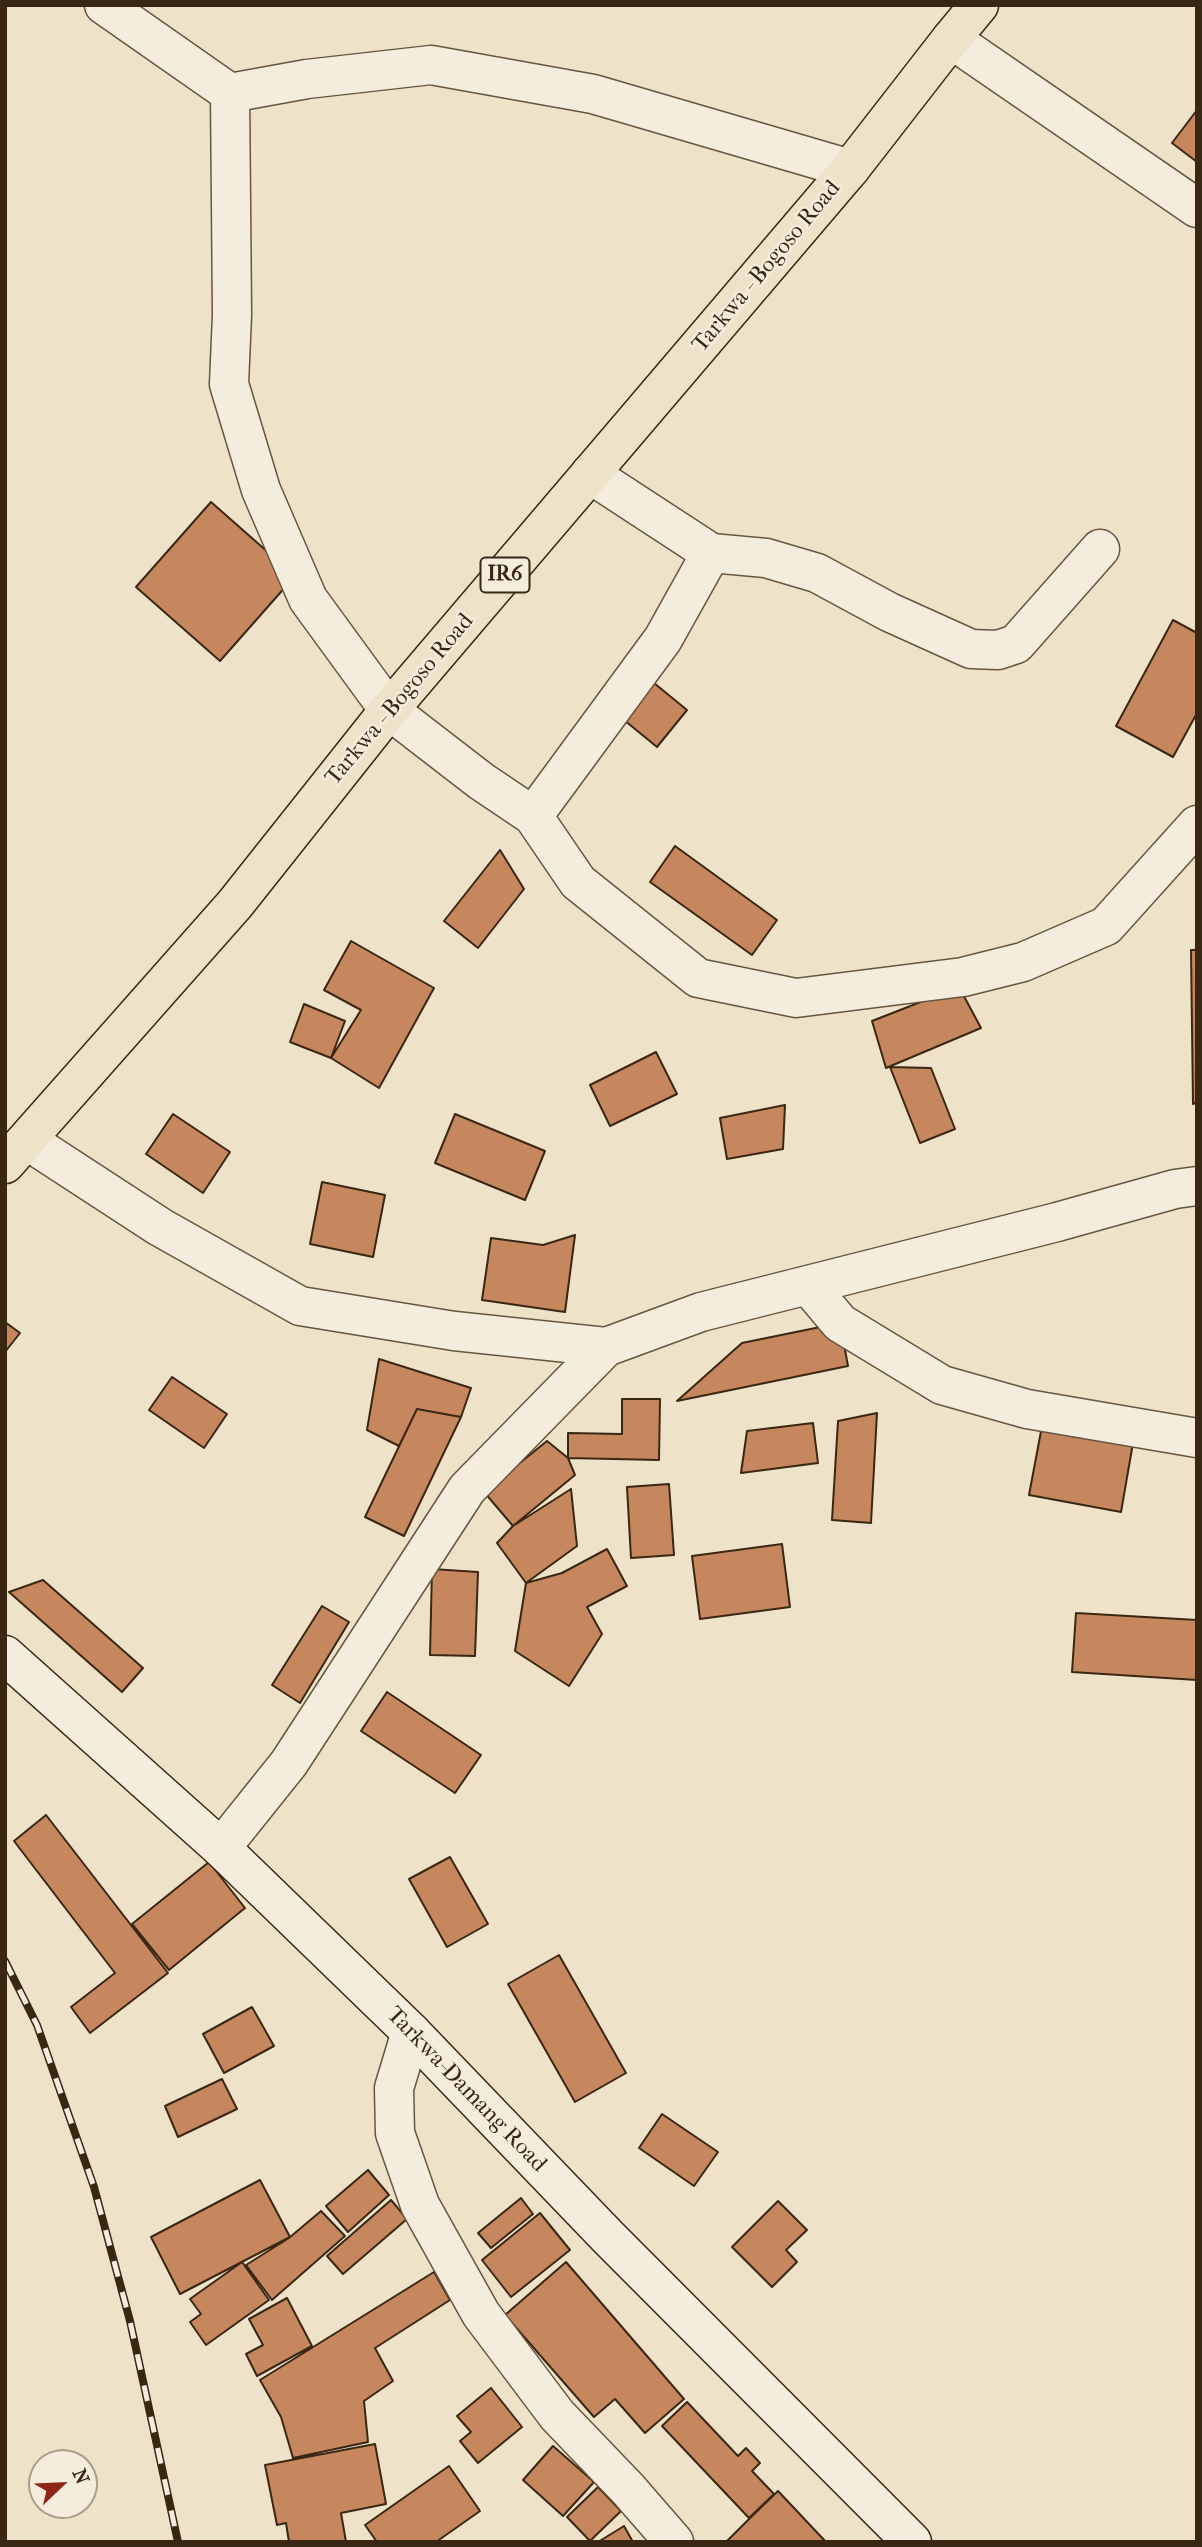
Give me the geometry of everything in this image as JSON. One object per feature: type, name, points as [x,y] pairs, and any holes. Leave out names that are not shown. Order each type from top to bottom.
[{"type":"main road","name":"Tarkwa - Bogoso Road","points":[[16,1153],[235,904],[389,710],[850,169],[979,5]]},
{"type":"street","points":[[104,5],[230,93],[307,79],[431,65],[593,94],[850,169]]},
{"type":"street","points":[[951,39],[1197,208]]},
{"type":"street","points":[[230,93],[232,315],[229,384],[261,490],[308,599],[389,710],[481,781],[533,816],[578,882],[698,978],[796,998],[963,977],[1023,962],[1106,926],[1197,825]]},
{"type":"street","points":[[590,474],[711,553],[765,558],[817,573],[889,612],[971,649],[998,650],[1017,644],[1100,549]]},
{"type":"street","points":[[533,816],[663,639],[711,553]]},
{"type":"street","points":[[16,1153],[160,1227],[300,1306],[454,1331],[606,1347]]},
{"type":"street","points":[[221,1848],[289,1763],[467,1489],[606,1347],[701,1312],[1057,1223],[1175,1189],[1197,1186]]},
{"type":"street","points":[[808,1285],[840,1323],[942,1385],[1027,1409],[1197,1438]]},
{"type":"street","name":"Tarkwa-Damang Road","points":[[5,1655],[221,1848],[411,2032],[607,2236],[912,2542]]},
{"type":"street","points":[[411,2032],[394,2088],[395,2133],[420,2205],[481,2314],[498,2337],[557,2415],[674,2542]]},
{"type":"building","points":[[1197,110],[1197,162],[1172,143]]},
{"type":"building","points":[[211,502],[295,576],[220,661],[136,587]]},
{"type":"building","points":[[1173,620],[1197,633],[1197,713],[1173,757],[1116,726]]},
{"type":"building","points":[[643,674],[687,710],[657,747],[613,711]]},
{"type":"building","points":[[675,846],[777,920],[752,955],[650,882]]},
{"type":"building","points":[[500,850],[524,889],[478,948],[444,921]]},
{"type":"building","points":[[351,941],[434,988],[379,1088],[331,1058],[361,1010],[324,990]]},
{"type":"building","points":[[1191,950],[1197,950],[1197,1102],[1193,1104]]},
{"type":"building","points":[[959,987],[981,1028],[886,1068],[872,1021]]},
{"type":"building","points":[[304,1004],[345,1021],[331,1058],[290,1042]]},
{"type":"building","points":[[656,1052],[677,1094],[610,1126],[590,1085]]},
{"type":"building","points":[[890,1067],[931,1068],[955,1129],[920,1143]]},
{"type":"building","points":[[785,1105],[783,1149],[727,1159],[720,1118]]},
{"type":"building","points":[[173,1114],[230,1152],[203,1193],[146,1154]]},
{"type":"building","points":[[455,1114],[545,1151],[525,1200],[435,1163]]},
{"type":"building","points":[[322,1182],[385,1195],[373,1257],[310,1244]]},
{"type":"building","points":[[575,1235],[565,1312],[482,1300],[491,1238],[543,1245]]},
{"type":"building","points":[[5,1322],[20,1333],[5,1352]]},
{"type":"building","points":[[840,1323],[848,1366],[677,1401],[742,1343]]},
{"type":"building","points":[[379,1359],[471,1388],[461,1417],[417,1409],[399,1446],[367,1430]]},
{"type":"building","points":[[172,1377],[227,1414],[204,1448],[149,1410]]},
{"type":"building","points":[[622,1399],[660,1399],[659,1460],[568,1458],[568,1433],[622,1434]]},
{"type":"building","points":[[417,1409],[461,1417],[404,1536],[365,1517]]},
{"type":"building","points":[[877,1413],[871,1523],[832,1520],[838,1421]]},
{"type":"building","points":[[813,1423],[818,1463],[741,1473],[747,1431]]},
{"type":"building","points":[[1042,1426],[1133,1443],[1121,1512],[1029,1495]]},
{"type":"building","points":[[547,1441],[568,1458],[575,1475],[513,1526],[484,1492]]},
{"type":"building","points":[[669,1484],[674,1555],[631,1558],[627,1487]]},
{"type":"building","points":[[571,1489],[577,1546],[526,1583],[497,1543],[513,1526]]},
{"type":"building","points":[[782,1544],[790,1607],[700,1619],[692,1556]]},
{"type":"building","points":[[607,1549],[627,1586],[587,1607],[602,1634],[569,1686],[515,1651],[526,1583],[562,1573]]},
{"type":"building","points":[[432,1569],[478,1572],[475,1656],[430,1655]]},
{"type":"building","points":[[43,1580],[143,1668],[122,1692],[9,1592]]},
{"type":"building","points":[[322,1606],[349,1622],[300,1703],[272,1685]]},
{"type":"building","points":[[1076,1613],[1197,1620],[1197,1680],[1072,1672]]},
{"type":"building","points":[[387,1692],[481,1755],[455,1793],[361,1731]]},
{"type":"building","points":[[46,1815],[168,1973],[90,2033],[71,2007],[115,1973],[14,1841]]},
{"type":"building","points":[[450,1857],[488,1924],[447,1947],[409,1879]]},
{"type":"building","points":[[209,1862],[245,1908],[169,1970],[132,1924]]},
{"type":"building","points":[[559,1955],[626,2073],[575,2102],[508,1984]]},
{"type":"building","points":[[252,2007],[274,2046],[224,2073],[203,2034]]},
{"type":"building","points":[[222,2079],[237,2109],[178,2137],[165,2106]]},
{"type":"building","points":[[662,2114],[718,2152],[694,2186],[639,2148]]},
{"type":"building","points":[[368,2170],[389,2195],[348,2232],[326,2206]]},
{"type":"building","points":[[260,2180],[290,2237],[180,2294],[151,2237]]},
{"type":"building","points":[[521,2198],[533,2214],[491,2248],[478,2233]]},
{"type":"building","points":[[391,2200],[407,2219],[343,2274],[327,2256]]},
{"type":"building","points":[[778,2201],[807,2230],[786,2250],[797,2262],[772,2287],[732,2247]]},
{"type":"building","points":[[321,2211],[345,2236],[272,2300],[246,2265],[289,2238]]},
{"type":"building","points":[[540,2213],[570,2250],[511,2297],[482,2260]]},
{"type":"building","points":[[242,2262],[269,2300],[206,2345],[190,2322],[201,2314],[190,2299]]},
{"type":"building","points":[[566,2262],[684,2399],[645,2433],[615,2399],[594,2417],[505,2315]]},
{"type":"building","points":[[434,2272],[450,2300],[375,2348],[393,2381],[364,2401],[368,2442],[293,2458],[281,2417],[260,2380]]},
{"type":"building","points":[[287,2298],[312,2346],[257,2376],[246,2354],[263,2345],[249,2319]]},
{"type":"building","points":[[491,2388],[522,2427],[478,2463],[460,2441],[471,2432],[457,2416]]},
{"type":"building","points":[[687,2402],[738,2456],[746,2448],[760,2463],[752,2471],[774,2494],[749,2518],[662,2426]]},
{"type":"building","points":[[375,2444],[386,2504],[341,2513],[346,2542],[289,2542],[286,2523],[277,2525],[265,2465]]},
{"type":"building","points":[[553,2446],[594,2482],[563,2516],[523,2480]]},
{"type":"building","points":[[449,2466],[480,2511],[436,2542],[377,2542],[365,2525]]},
{"type":"building","points":[[598,2487],[621,2511],[590,2541],[567,2517]]},
{"type":"building","points":[[778,2491],[826,2542],[726,2542],[749,2519]]},
{"type":"building","points":[[624,2526],[633,2542],[598,2542]]},
{"type":"railway","points":[[5,1961],[37,2025],[94,2187],[130,2321],[178,2542]]}]
